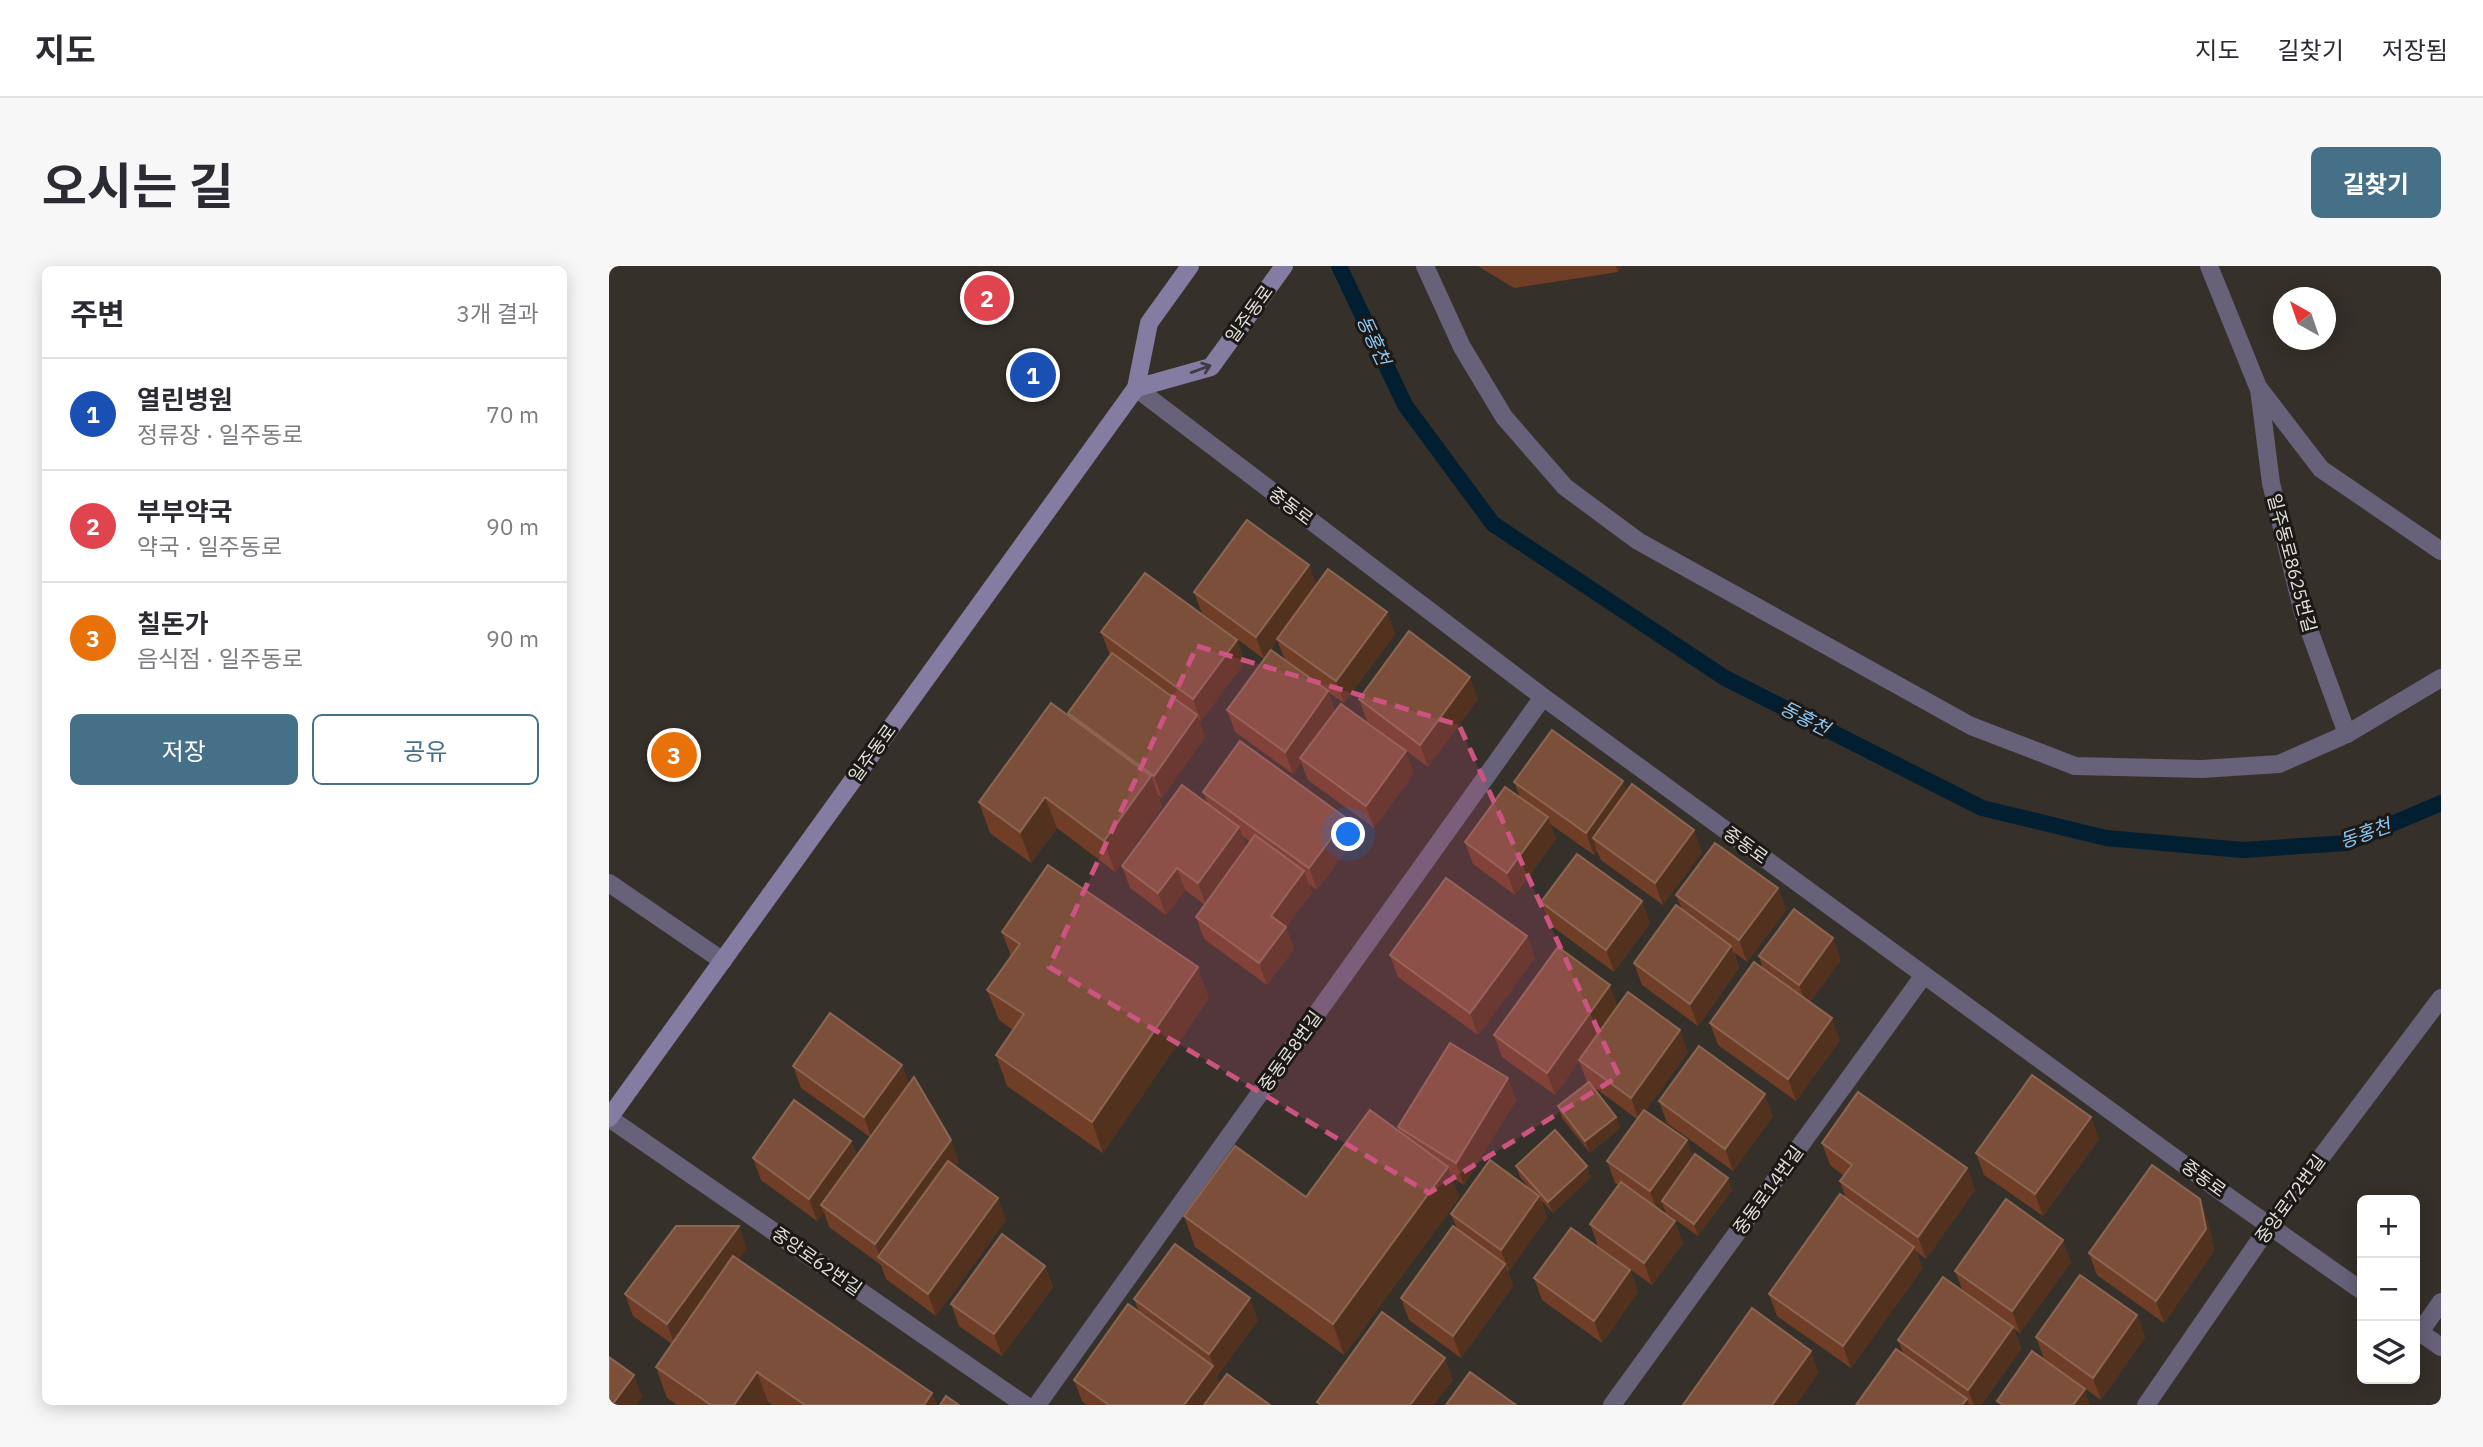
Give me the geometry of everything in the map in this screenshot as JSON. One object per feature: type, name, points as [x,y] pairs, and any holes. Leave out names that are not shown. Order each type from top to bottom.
[{"type":"main road","name":"일주동로","points":[[609,1118],[1136,388],[1149,323],[1190,266]]},
{"type":"main road","name":"일주동로","points":[[1136,388],[1211,367],[1285,266]]},
{"type":"street","points":[[1425,266],[1462,346],[1504,417],[1565,487],[1638,541],[1971,726],[2075,766],[2202,769],[2279,764],[2347,733],[2441,677]]},
{"type":"street","name":"일주동로8625번길","points":[[2209,266],[2258,387],[2271,483],[2303,613],[2347,733]]},
{"type":"street","name":"일주동로8625번길","points":[[2258,387],[2321,469],[2441,551]]},
{"type":"street","name":"중동로","points":[[1136,388],[1543,697],[2357,1287]]},
{"type":"street","name":"중동로8번길","points":[[1037,1405],[1543,697]]},
{"type":"street","points":[[609,883],[723,961]]},
{"type":"street","name":"중동로14번길","points":[[1612,1405],[1924,975]]},
{"type":"street","name":"중앙로72번길","points":[[2146,1405],[2270,1225],[2441,998]]},
{"type":"street","name":"중앙로62번길","points":[[609,1118],[1025,1405]]},
{"type":"street","points":[[2420,1326],[2441,1302]]},
{"type":"street","points":[[2420,1332],[2441,1347]]},
{"type":"highlighted area","points":[[1197,646],[1459,725],[1619,1076],[1429,1193],[1049,967]]},
{"type":"building","points":[[1247,520],[1309,565],[1256,637],[1194,592]]},
{"type":"building","points":[[1328,569],[1387,612],[1336,681],[1277,639]]},
{"type":"building","points":[[1145,573],[1237,640],[1193,699],[1101,632]]},
{"type":"building","points":[[1409,631],[1470,677],[1420,745],[1359,699]]},
{"type":"building","points":[[1271,650],[1328,691],[1285,752],[1227,710]]},
{"type":"building","points":[[1112,653],[1197,715],[1154,776],[1068,713]]},
{"type":"building","points":[[1051,703],[1151,776],[1104,841],[1045,797],[1020,832],[979,802]]},
{"type":"building","points":[[1341,704],[1406,751],[1366,806],[1300,758]]},
{"type":"building","points":[[1552,730],[1623,781],[1586,833],[1514,782]]},
{"type":"building","points":[[1240,741],[1346,818],[1309,868],[1203,792]]},
{"type":"building","points":[[1632,784],[1694,830],[1655,883],[1593,838]]},
{"type":"building","points":[[1182,785],[1239,827],[1198,883],[1177,868],[1158,893],[1122,866]]},
{"type":"building","points":[[1505,787],[1548,817],[1507,873],[1465,842]]},
{"type":"building","points":[[1255,835],[1304,871],[1271,916],[1286,927],[1259,963],[1196,917]]},
{"type":"building","points":[[1715,843],[1778,888],[1739,940],[1676,895]]},
{"type":"building","points":[[1577,854],[1642,901],[1606,950],[1541,902]]},
{"type":"building","points":[[1048,865],[1198,967],[1092,1122],[996,1055],[1024,1014],[987,990],[1020,944],[1002,932]]},
{"type":"building","points":[[1446,878],[1527,936],[1470,1013],[1390,955]]},
{"type":"building","points":[[1676,905],[1731,946],[1690,1004],[1634,963]]},
{"type":"building","points":[[1794,909],[1833,938],[1799,985],[1759,956]]},
{"type":"building","points":[[1558,947],[1610,985],[1547,1073],[1494,1035]]},
{"type":"building","points":[[1754,962],[1832,1018],[1788,1079],[1710,1023]]},
{"type":"building","points":[[1628,992],[1680,1030],[1631,1098],[1579,1060]]},
{"type":"building","points":[[830,1013],[902,1065],[864,1117],[793,1066]]},
{"type":"building","points":[[1450,1043],[1508,1078],[1456,1163],[1398,1127]]},
{"type":"building","points":[[1699,1046],[1765,1094],[1725,1149],[1659,1101]]},
{"type":"building","points":[[2032,1075],[2091,1117],[2035,1194],[1976,1153]]},
{"type":"building","points":[[914,1077],[951,1140],[875,1244],[821,1205]]},
{"type":"building","points":[[1589,1082],[1616,1117],[1585,1141],[1558,1106]]},
{"type":"building","points":[[1858,1092],[1967,1168],[1918,1237],[1840,1181],[1852,1165],[1822,1143]]},
{"type":"building","points":[[794,1100],[851,1141],[809,1199],[753,1158]]},
{"type":"building","points":[[1370,1110],[1448,1167],[1333,1324],[1184,1216],[1235,1146],[1306,1197]]},
{"type":"building","points":[[1644,1110],[1687,1140],[1650,1191],[1607,1161]]},
{"type":"building","points":[[1555,1130],[1587,1166],[1548,1202],[1516,1166]]},
{"type":"building","points":[[1695,1154],[1728,1178],[1694,1224],[1662,1201]]},
{"type":"building","points":[[1490,1160],[1539,1196],[1501,1250],[1451,1214]]},
{"type":"building","points":[[948,1161],[998,1198],[928,1294],[878,1257]]},
{"type":"building","points":[[2152,1165],[2200,1199],[2206,1229],[2156,1301],[2089,1253]]},
{"type":"building","points":[[1621,1182],[1675,1221],[1644,1263],[1590,1224]]},
{"type":"building","points":[[1840,1194],[1914,1247],[1843,1346],[1769,1294]]},
{"type":"building","points":[[2006,1199],[2063,1240],[2012,1311],[1955,1271]]},
{"type":"building","points":[[676,1226],[739,1226],[667,1324],[625,1294]]},
{"type":"building","points":[[1453,1226],[1505,1264],[1453,1336],[1401,1298]]},
{"type":"building","points":[[1571,1228],[1630,1270],[1594,1321],[1534,1278]]},
{"type":"building","points":[[1002,1234],[1045,1266],[994,1334],[951,1304]]},
{"type":"building","points":[[1175,1244],[1250,1298],[1209,1354],[1134,1299]]},
{"type":"building","points":[[733,1256],[932,1393],[924,1405],[805,1405],[757,1372],[734,1405],[711,1405],[656,1367]]},
{"type":"building","points":[[2080,1275],[2137,1315],[2093,1378],[2036,1337]]},
{"type":"building","points":[[1943,1277],[2013,1327],[1968,1390],[1898,1340]]},
{"type":"building","points":[[1128,1304],[1213,1366],[1184,1405],[1109,1405],[1074,1380]]},
{"type":"building","points":[[1752,1308],[1811,1351],[1772,1405],[1683,1405]]},
{"type":"building","points":[[1382,1312],[1445,1358],[1410,1405],[1321,1405],[1317,1402]]},
{"type":"building","points":[[1896,1349],[1967,1399],[1962,1405],[1856,1405]]},
{"type":"building","points":[[2032,1351],[2085,1389],[2073,1405],[2003,1405],[1997,1401]]},
{"type":"building","points":[[609,1357],[634,1375],[612,1405],[609,1405]]},
{"type":"building","points":[[1470,1372],[1516,1405],[1446,1405]]},
{"type":"building","points":[[1227,1374],[1270,1405],[1204,1405]]},
{"type":"building","points":[[946,1396],[959,1405],[940,1405]]},
{"type":"waterway","name":"동홍천","points":[[1339,266],[1405,405],[1493,524],[1725,678],[1982,808],[2106,838],[2243,850],[2347,843],[2441,803]]},
{"type":"place","name":"부부약국","points":[[987,298]]},
{"type":"place","name":"열린병원","points":[[1033,375]]},
{"type":"place","name":"칠돈가","points":[[674,755]]}]
